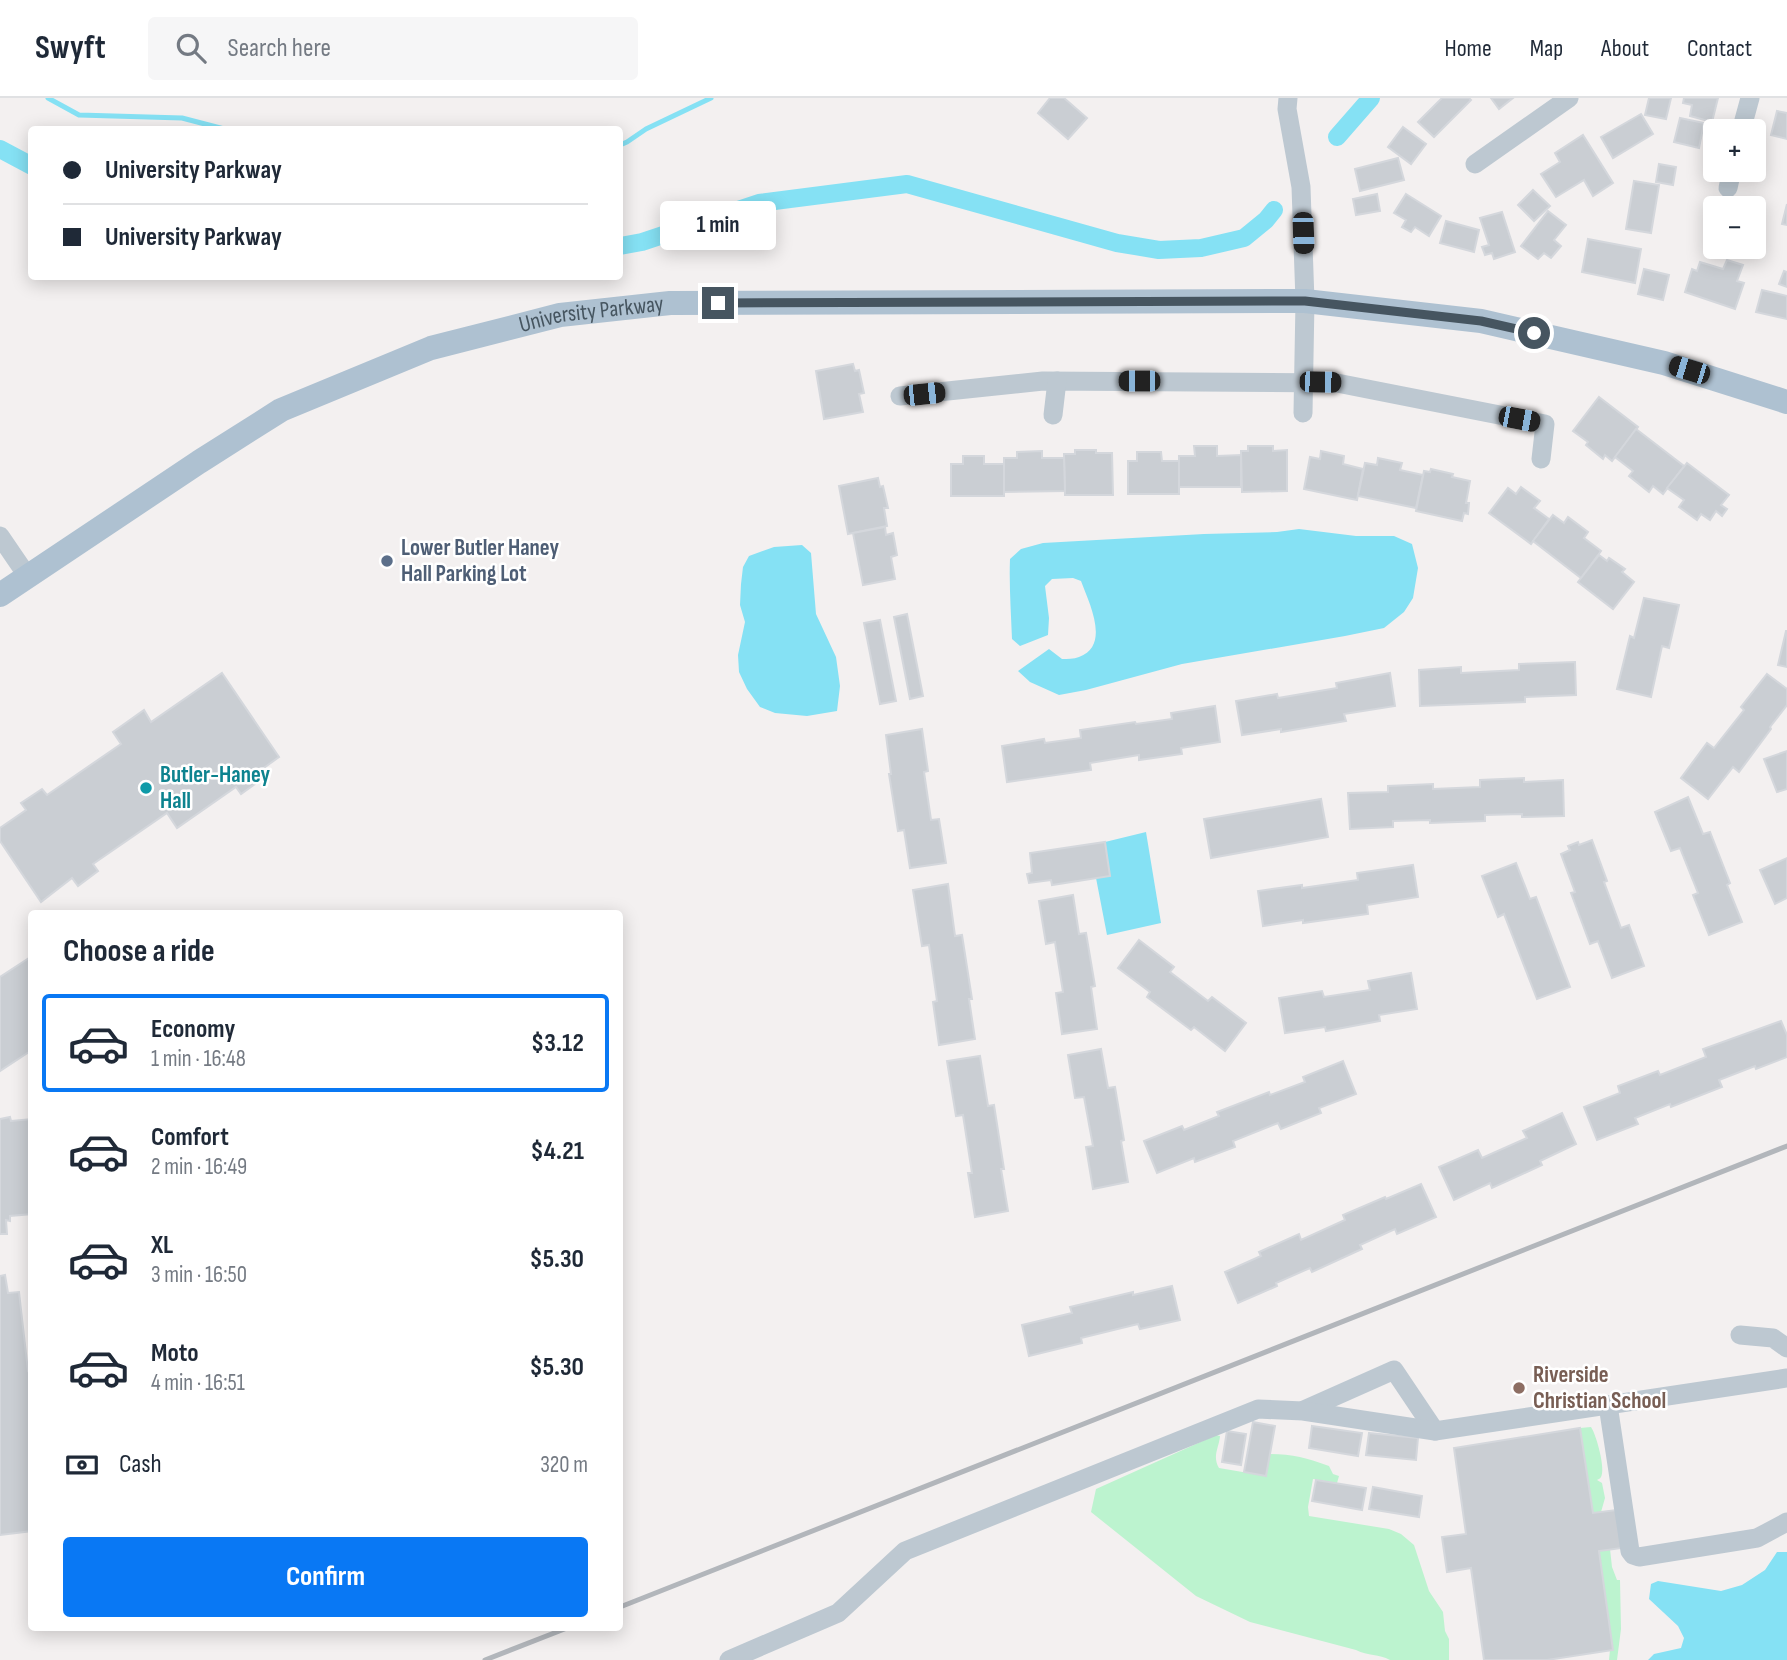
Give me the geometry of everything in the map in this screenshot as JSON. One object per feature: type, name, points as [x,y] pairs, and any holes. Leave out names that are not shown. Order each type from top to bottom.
[{"type":"main road","name":"University Parkway","points":[[0,595],[281,410],[431,348],[560,315],[670,303],[1305,301],[1481,321],[1664,363],[1787,402]]},
{"type":"street","points":[[1288,98],[1287,109],[1301,187],[1305,301],[1303,413]]},
{"type":"street","points":[[1475,164],[1569,98]]},
{"type":"street","points":[[1744,119],[1750,98]]},
{"type":"street","points":[[900,396],[1043,381],[1337,383],[1545,424],[1541,459]]},
{"type":"street","points":[[1053,415],[1057,381]]},
{"type":"street","points":[[0,536],[27,577]]},
{"type":"street","points":[[1740,1335],[1773,1338],[1787,1348]]},
{"type":"street","points":[[1303,1411],[1394,1370],[1435,1431]]},
{"type":"street","points":[[730,1660],[838,1613],[905,1551],[1258,1409],[1303,1411],[1435,1431],[1787,1378]]},
{"type":"street","points":[[1608,1405],[1630,1551],[1633,1555],[1639,1558],[1757,1538],[1787,1522]]},
{"type":"green space","points":[[1591,1427],[1598,1444],[1602,1467],[1601,1477],[1597,1480],[1602,1483],[1605,1498],[1601,1512],[1593,1513],[1580,1428]]},
{"type":"green space","points":[[1216,1435],[1220,1436],[1216,1456],[1219,1468],[1266,1476],[1270,1454],[1300,1457],[1329,1466],[1333,1474],[1339,1476],[1337,1483],[1313,1479],[1309,1516],[1389,1529],[1401,1534],[1414,1545],[1429,1591],[1443,1612],[1445,1631],[1449,1639],[1449,1660],[1390,1660],[1250,1622],[1196,1596],[1091,1512],[1096,1489]]},
{"type":"green space","points":[[1610,1549],[1612,1567],[1617,1580],[1620,1580],[1621,1629],[1617,1660],[1609,1660],[1610,1650],[1613,1649],[1599,1551]]},
{"type":"water","points":[[1299,529],[1356,536],[1394,536],[1412,544],[1418,568],[1413,598],[1404,612],[1384,628],[1182,664],[1059,695],[1030,682],[1018,671],[1049,649],[1062,659],[1079,657],[1089,651],[1096,633],[1081,581],[1073,578],[1052,579],[1045,586],[1048,635],[1020,646],[1012,639],[1010,559],[1021,549],[1043,543]]},
{"type":"water","points":[[802,545],[811,553],[816,614],[836,657],[840,686],[837,711],[807,716],[775,713],[760,707],[739,672],[738,655],[745,622],[740,605],[741,584],[743,567],[749,556],[774,547]]},
{"type":"water","points":[[1146,832],[1161,923],[1107,935],[1096,878],[1110,875],[1105,842]]},
{"type":"water","points":[[1777,1552],[1787,1552],[1787,1660],[1648,1660],[1654,1654],[1681,1648],[1684,1638],[1678,1626],[1649,1599],[1651,1584],[1658,1581],[1721,1591],[1742,1585],[1765,1570]]},
{"type":"building","points":[[1050,98],[1064,98],[1087,118],[1068,139],[1038,113]]},
{"type":"building","points":[[1442,98],[1471,100],[1434,137],[1418,122]]},
{"type":"building","points":[[1491,98],[1513,98],[1499,109]]},
{"type":"building","points":[[1649,98],[1671,98],[1666,119],[1645,115]]},
{"type":"building","points":[[1684,98],[1718,98],[1713,119],[1690,116],[1692,105],[1683,103]]},
{"type":"building","points":[[1777,111],[1787,113],[1787,139],[1771,135]]},
{"type":"building","points":[[1641,114],[1653,134],[1613,158],[1601,137]]},
{"type":"building","points":[[1680,118],[1703,123],[1699,148],[1674,142]]},
{"type":"building","points":[[1403,127],[1426,144],[1411,164],[1388,147]]},
{"type":"building","points":[[1583,135],[1613,183],[1593,196],[1584,180],[1556,197],[1541,174],[1560,162],[1555,153]]},
{"type":"building","points":[[1398,158],[1404,180],[1360,191],[1355,169]]},
{"type":"building","points":[[1659,164],[1676,167],[1673,185],[1656,182]]},
{"type":"building","points":[[1634,181],[1659,185],[1651,233],[1626,229]]},
{"type":"building","points":[[1533,190],[1550,206],[1534,221],[1518,205]]},
{"type":"building","points":[[1377,194],[1380,211],[1356,215],[1353,199]]},
{"type":"building","points":[[1406,194],[1441,216],[1429,236],[1415,227],[1411,232],[1402,227],[1406,220],[1394,213]]},
{"type":"building","points":[[1787,204],[1787,225],[1782,224]]},
{"type":"building","points":[[1548,211],[1566,225],[1554,240],[1561,246],[1551,258],[1544,253],[1538,259],[1521,246]]},
{"type":"building","points":[[1502,212],[1515,252],[1494,259],[1492,253],[1485,255],[1482,247],[1489,245],[1480,218]]},
{"type":"building","points":[[1446,221],[1479,230],[1474,252],[1440,243]]},
{"type":"building","points":[[1588,239],[1641,249],[1635,283],[1582,272]]},
{"type":"building","points":[[1727,260],[1743,265],[1737,281],[1744,283],[1735,309],[1685,292],[1692,269],[1697,271],[1700,262],[1723,269]]},
{"type":"building","points":[[1644,269],[1669,275],[1663,300],[1638,294]]},
{"type":"building","points":[[1784,271],[1787,272],[1787,287],[1779,284]]},
{"type":"building","points":[[1762,290],[1787,296],[1787,319],[1756,312]]},
{"type":"building","points":[[853,364],[855,371],[859,370],[864,393],[859,394],[863,412],[824,419],[816,371]]},
{"type":"building","points":[[1599,397],[1638,427],[1612,461],[1605,455],[1603,459],[1586,445],[1588,442],[1573,431]]},
{"type":"building","points":[[1636,429],[1684,466],[1663,494],[1653,486],[1649,492],[1629,476],[1633,471],[1615,457]]},
{"type":"building","points":[[1194,446],[1217,446],[1217,456],[1241,455],[1241,487],[1179,487],[1179,456],[1195,456]]},
{"type":"building","points":[[1248,446],[1273,446],[1273,451],[1287,450],[1287,491],[1242,492],[1241,451],[1248,451]]},
{"type":"building","points":[[1075,450],[1112,453],[1113,495],[1065,495],[1064,454],[1075,454]]},
{"type":"building","points":[[1042,451],[1042,458],[1064,458],[1065,491],[1004,492],[1004,458],[1017,458],[1017,452]]},
{"type":"building","points":[[1321,451],[1344,456],[1343,464],[1363,469],[1357,500],[1304,489],[1310,457],[1320,459]]},
{"type":"building","points":[[1137,452],[1161,452],[1162,461],[1179,461],[1179,494],[1128,494],[1128,461],[1137,461]]},
{"type":"building","points":[[963,456],[984,456],[984,464],[1004,464],[1004,496],[951,496],[951,464],[963,464]]},
{"type":"building","points":[[1378,458],[1402,463],[1400,470],[1423,475],[1416,508],[1358,496],[1365,463],[1377,465]]},
{"type":"building","points":[[1687,463],[1729,495],[1721,505],[1727,509],[1722,516],[1716,511],[1710,520],[1701,514],[1697,520],[1679,507],[1684,500],[1667,488]]},
{"type":"building","points":[[1431,469],[1470,481],[1466,503],[1469,503],[1468,514],[1464,513],[1462,521],[1416,511],[1424,471],[1430,472]]},
{"type":"building","points":[[878,478],[880,487],[883,486],[888,508],[884,508],[887,526],[848,534],[839,486]]},
{"type":"building","points":[[1521,487],[1540,501],[1534,508],[1549,519],[1531,544],[1489,513],[1508,488],[1516,494]]},
{"type":"building","points":[[1553,515],[1564,523],[1568,517],[1588,532],[1584,538],[1601,551],[1581,578],[1533,541]]},
{"type":"building","points":[[885,527],[886,535],[893,533],[897,555],[891,557],[895,579],[863,585],[853,533]]},
{"type":"building","points":[[1599,555],[1625,569],[1622,572],[1634,582],[1613,609],[1578,582]]},
{"type":"building","points":[[1644,598],[1679,605],[1669,648],[1662,646],[1651,697],[1617,689],[1630,636],[1634,638]]},
{"type":"building","points":[[907,614],[923,696],[910,699],[894,617]]},
{"type":"building","points":[[880,620],[896,701],[880,704],[864,623]]},
{"type":"building","points":[[1787,631],[1787,667],[1778,665]]},
{"type":"building","points":[[1575,662],[1576,695],[1525,697],[1525,702],[1420,706],[1419,670],[1461,667],[1461,673],[1519,670],[1519,664]]},
{"type":"building","name":"Butler-Haney Hall","points":[[222,673],[279,757],[261,770],[265,777],[241,794],[236,787],[177,828],[167,813],[93,864],[98,871],[78,886],[72,878],[41,902],[0,841],[0,828],[26,810],[21,803],[42,789],[47,795],[121,744],[113,732],[144,710],[151,722]]},
{"type":"building","points":[[1390,673],[1395,706],[1344,714],[1346,721],[1281,732],[1281,729],[1242,735],[1236,701],[1277,694],[1278,698],[1337,688],[1336,683]]},
{"type":"building","points":[[1767,674],[1787,689],[1787,705],[1739,772],[1733,767],[1708,799],[1681,778],[1707,743],[1714,748],[1744,710],[1741,707]]},
{"type":"building","points":[[1215,706],[1220,742],[1181,748],[1182,754],[1139,760],[1139,755],[1090,763],[1091,770],[1007,782],[1002,746],[1044,739],[1045,743],[1081,738],[1080,730],[1172,719],[1171,713]]},
{"type":"building","points":[[922,729],[928,771],[924,772],[931,820],[939,819],[946,863],[910,868],[904,830],[898,831],[886,735]]},
{"type":"building","points":[[1787,751],[1787,789],[1777,792],[1764,759]]},
{"type":"building","points":[[1524,778],[1524,782],[1563,780],[1564,816],[1485,815],[1485,821],[1393,821],[1393,827],[1350,829],[1348,793],[1388,792],[1388,786],[1433,784],[1433,789],[1480,787],[1480,780]]},
{"type":"building","points":[[1688,797],[1703,834],[1710,832],[1742,922],[1709,935],[1693,895],[1698,893],[1680,848],[1671,851],[1655,812]]},
{"type":"building","points":[[1321,799],[1328,837],[1211,858],[1204,819]]},
{"type":"building","points":[[1592,840],[1621,928],[1629,925],[1644,966],[1612,978],[1598,941],[1590,944],[1571,893],[1575,892],[1561,854],[1570,850],[1568,846]]},
{"type":"building","points":[[1105,842],[1110,876],[1052,885],[1051,880],[1029,883],[1027,874],[1032,873],[1030,853]]},
{"type":"building","points":[[1787,858],[1787,898],[1775,904],[1760,870]]},
{"type":"building","points":[[1516,863],[1530,899],[1536,897],[1570,987],[1537,999],[1504,914],[1498,917],[1482,876]]},
{"type":"building","points":[[1413,865],[1418,897],[1367,905],[1368,914],[1263,926],[1258,891],[1358,880],[1357,873]]},
{"type":"building","points":[[948,884],[955,936],[962,935],[975,1039],[939,1045],[933,1002],[937,1001],[929,945],[922,946],[913,890]]},
{"type":"building","points":[[1073,895],[1079,934],[1086,933],[1095,986],[1091,987],[1097,1029],[1062,1034],[1056,993],[1063,992],[1055,942],[1046,944],[1039,901]]},
{"type":"building","points":[[1139,940],[1174,967],[1170,972],[1208,1001],[1212,997],[1246,1023],[1225,1051],[1147,997],[1150,992],[1118,968]]},
{"type":"building","points":[[28,959],[28,1053],[0,1071],[0,977]]},
{"type":"building","points":[[1411,973],[1417,1009],[1379,1015],[1380,1021],[1326,1031],[1325,1027],[1285,1033],[1279,998],[1322,991],[1324,997],[1370,990],[1368,981]]},
{"type":"building","points":[[1781,1021],[1787,1035],[1787,1057],[1719,1080],[1722,1087],[1635,1118],[1638,1124],[1597,1140],[1584,1107],[1620,1093],[1618,1086],[1658,1071],[1660,1075],[1706,1057],[1703,1049]]},
{"type":"building","points":[[1101,1049],[1108,1088],[1115,1087],[1128,1182],[1093,1189],[1086,1147],[1093,1146],[1084,1097],[1075,1098],[1068,1055]]},
{"type":"building","points":[[980,1056],[988,1106],[994,1105],[1008,1211],[975,1217],[968,1173],[972,1173],[963,1115],[956,1116],[947,1061]]},
{"type":"building","points":[[1343,1061],[1356,1094],[1319,1108],[1321,1113],[1281,1129],[1278,1123],[1233,1141],[1235,1147],[1195,1162],[1194,1158],[1157,1173],[1144,1141],[1182,1126],[1184,1130],[1219,1116],[1217,1112],[1269,1092],[1270,1095],[1305,1082],[1303,1077]]},
{"type":"building","points":[[1562,1113],[1576,1144],[1540,1161],[1542,1165],[1492,1188],[1490,1183],[1454,1200],[1439,1167],[1478,1150],[1482,1158],[1527,1138],[1523,1131]]},
{"type":"building","points":[[10,1117],[11,1121],[28,1119],[28,1214],[10,1216],[10,1221],[6,1220],[7,1234],[0,1234],[0,1119]]},
{"type":"building","points":[[1421,1184],[1436,1217],[1397,1234],[1395,1229],[1360,1245],[1362,1249],[1312,1272],[1310,1268],[1238,1303],[1225,1272],[1261,1256],[1259,1252],[1299,1234],[1301,1240],[1345,1220],[1343,1215]]},
{"type":"building","points":[[5,1275],[8,1293],[19,1292],[28,1371],[28,1532],[0,1535],[0,1276]]},
{"type":"building","points":[[1172,1286],[1180,1320],[1140,1329],[1138,1324],[1081,1338],[1082,1343],[1029,1356],[1022,1325],[1072,1313],[1070,1307]]},
{"type":"building","points":[[1253,1422],[1275,1426],[1266,1476],[1244,1472]]},
{"type":"building","points":[[1312,1426],[1362,1433],[1358,1456],[1309,1448]]},
{"type":"building","points":[[1580,1428],[1593,1513],[1616,1510],[1622,1548],[1599,1551],[1613,1650],[1547,1660],[1484,1660],[1471,1568],[1447,1572],[1442,1537],[1466,1534],[1454,1448]]},
{"type":"building","points":[[1227,1431],[1246,1434],[1241,1465],[1222,1462]]},
{"type":"building","points":[[1369,1433],[1418,1438],[1416,1460],[1366,1455]]},
{"type":"building","points":[[1316,1480],[1366,1488],[1362,1510],[1312,1501]]},
{"type":"building","points":[[1373,1487],[1422,1496],[1419,1517],[1369,1509]]},
{"type":"waterway","points":[[48,98],[79,115],[182,118],[213,126]]},
{"type":"waterway","points":[[623,144],[646,129],[711,98]]},
{"type":"waterway","points":[[1337,137],[1371,98]]},
{"type":"waterway","points":[[0,149],[28,164]]},
{"type":"waterway","points":[[623,245],[642,242],[759,203],[907,184],[1117,243],[1159,250],[1201,248],[1244,238],[1274,210]]},
{"type":"railway","points":[[623,1606],[1787,1146]]},
{"type":"railway","points":[[485,1660],[559,1631]]},
{"type":"place","name":"Lower Butler Haney Hall Parking Lot","points":[[387,561]]},
{"type":"place","name":"Butler-Haney Hall","points":[[146,788]]},
{"type":"place","name":"Riverside Christian School","points":[[1519,1388]]},
{"type":"route","points":[[718,303],[1305,301],[1481,321],[1534,333]]}]
